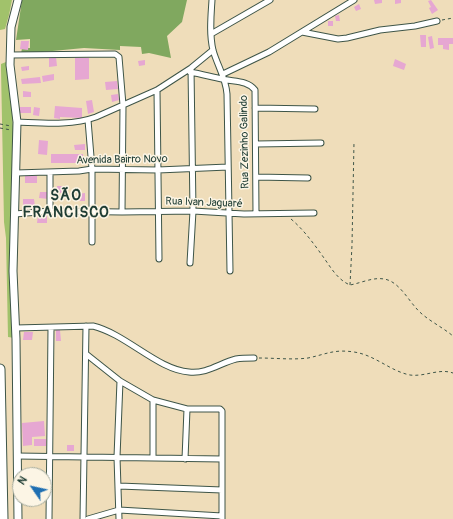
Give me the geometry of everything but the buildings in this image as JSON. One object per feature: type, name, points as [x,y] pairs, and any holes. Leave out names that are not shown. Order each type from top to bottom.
[{"type":"highway","points":[[0,370],[3,519]]},
{"type":"street","points":[[18,0],[11,27],[10,55],[10,75],[15,124],[16,173],[13,270],[16,328],[18,519]]},
{"type":"street","points":[[212,0],[211,34],[213,50],[224,77],[227,94],[230,271]]},
{"type":"street","points":[[211,34],[270,0]]},
{"type":"street","points":[[224,77],[269,52],[354,0]]},
{"type":"street","points":[[302,32],[338,39],[380,30],[415,26],[437,21]]},
{"type":"street","points":[[15,124],[60,123],[88,120],[157,90],[190,70],[213,50]]},
{"type":"street","points":[[10,55],[94,54],[117,55],[120,59],[123,106],[122,212]]},
{"type":"street","points":[[190,70],[193,211],[190,263]]},
{"type":"street","name":"Rua Zezinho Galindo","points":[[190,70],[239,81],[254,88],[256,93],[256,214]]},
{"type":"street","points":[[157,90],[159,259]]},
{"type":"street","points":[[255,108],[315,109]]},
{"type":"street","points":[[88,120],[92,169],[92,242]]},
{"type":"street","points":[[256,144],[321,143]]},
{"type":"street","name":"Avenida Bairro Novo","points":[[16,173],[79,171],[92,169],[158,170],[228,167]]},
{"type":"street","points":[[50,172],[50,211]]},
{"type":"street","points":[[256,177],[308,178]]},
{"type":"street","name":"Rua Ivan Jaguaré","points":[[15,214],[50,211],[193,211],[228,214],[314,213]]},
{"type":"street","points":[[83,519],[86,326]]},
{"type":"street","points":[[16,328],[93,326],[119,336],[165,364],[188,372],[205,371],[236,359],[254,358]]},
{"type":"street","points":[[49,519],[51,328]]},
{"type":"street","points":[[86,354],[120,381],[153,400],[187,409],[222,410],[222,518],[118,510],[88,519]]},
{"type":"street","points":[[119,519],[118,458],[120,381]]},
{"type":"street","points":[[153,400],[153,458]]},
{"type":"street","points":[[185,459],[187,409]]},
{"type":"street","points":[[18,456],[222,459]]},
{"type":"street","points":[[119,486],[222,490]]},
{"type":"path","points":[[437,21],[453,18]]},
{"type":"path","points":[[0,124],[15,124],[13,130],[0,128]]},
{"type":"path","points":[[350,285],[354,142]]},
{"type":"path","points":[[291,218],[301,228],[337,276],[350,285],[375,279],[389,280],[405,294],[416,309],[453,336]]},
{"type":"path","points":[[254,358],[300,358],[341,350],[356,352],[368,356],[394,370],[412,375],[444,371],[453,373]]},
{"type":"green space","points":[[0,0],[12,0],[5,29],[0,30]]},
{"type":"green space","points":[[22,0],[187,0],[182,22],[167,36],[171,58],[149,53],[142,54],[141,47],[120,46],[120,50],[84,48],[21,54],[22,48],[30,48],[30,39],[16,40]]},
{"type":"green space","points":[[6,62],[15,165],[15,338],[8,337],[6,238],[4,222],[1,64]]},
{"type":"district","name":"SÃO FRANCISCO","points":[[66,204]]}]
